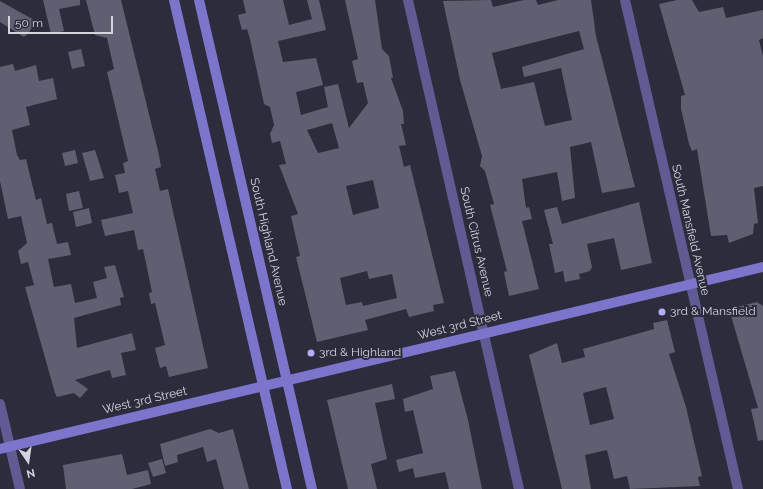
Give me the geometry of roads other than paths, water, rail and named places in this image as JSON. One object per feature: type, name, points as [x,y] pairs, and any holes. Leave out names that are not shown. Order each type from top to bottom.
[{"type":"main road","points":[[174,0],[287,489]]},
{"type":"main road","name":"South Highland Avenue","points":[[199,0],[312,489]]},
{"type":"main road","name":"West 3rd Street","points":[[5,448],[763,267]]},
{"type":"street","name":"South Citrus Avenue","points":[[408,0],[519,489]]},
{"type":"street","name":"South Mansfield Avenue","points":[[625,0],[689,284],[738,489]]},
{"type":"street","points":[[0,404],[5,448],[20,489]]},
{"type":"place","name":"3rd & Mansfield","points":[[662,312]]},
{"type":"place","name":"3rd & Highland","points":[[311,353]]}]
